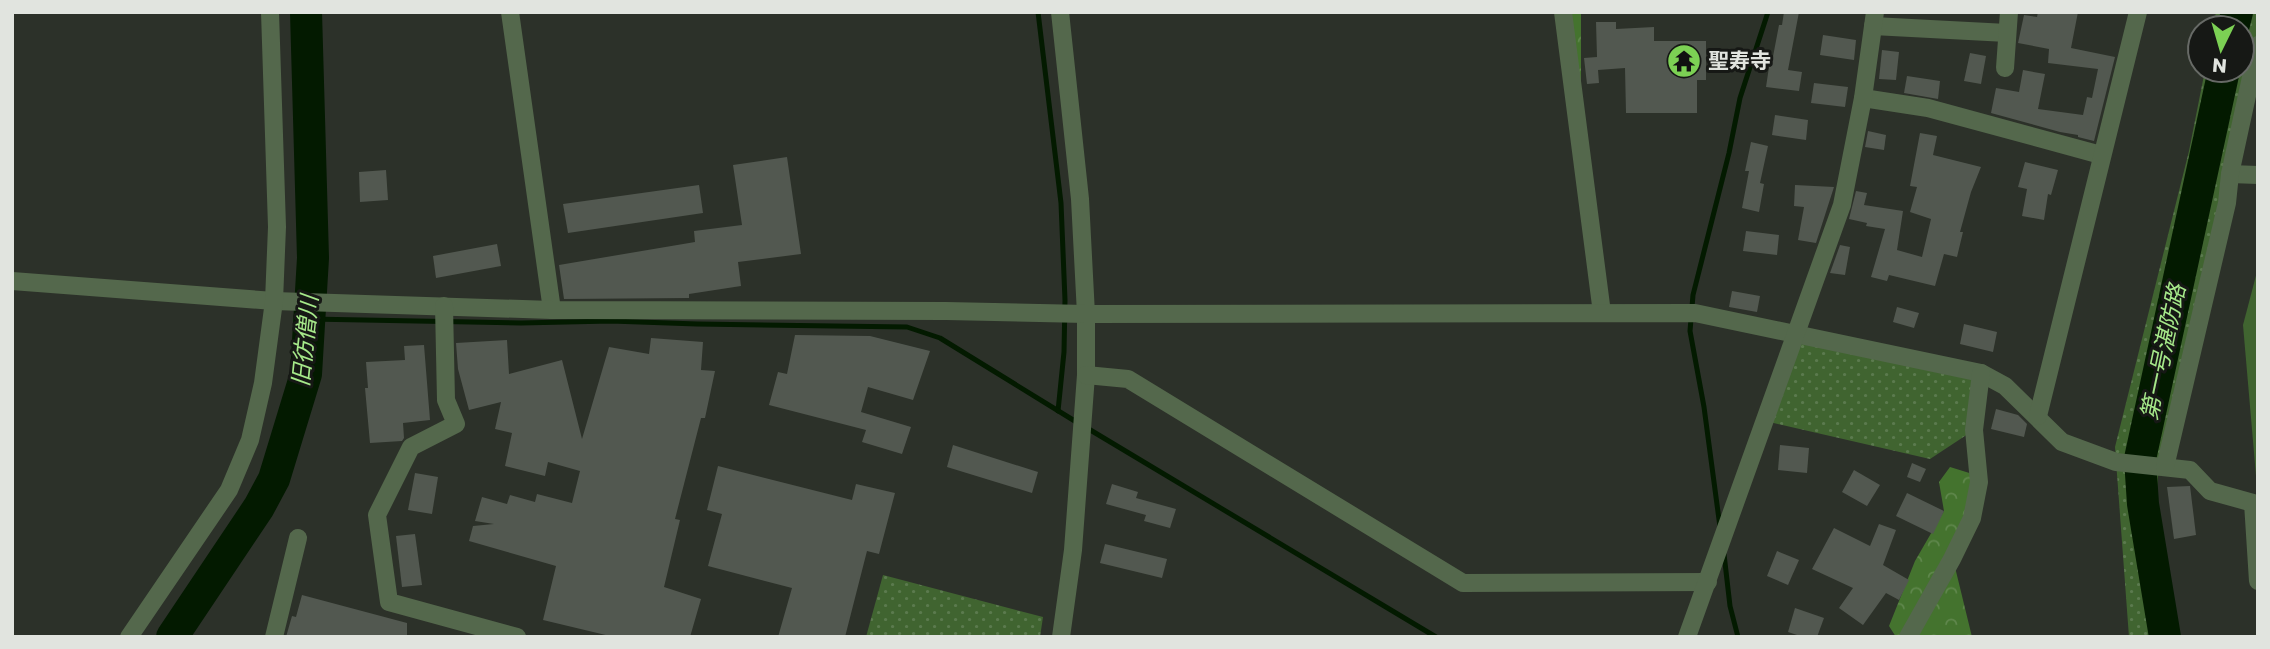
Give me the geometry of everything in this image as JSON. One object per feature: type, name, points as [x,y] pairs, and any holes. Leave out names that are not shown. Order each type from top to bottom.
[{"type":"street","points":[[129,637],[229,490],[253,429],[263,383],[274,301],[277,227],[270,12]]},
{"type":"street","points":[[510,12],[552,310]]},
{"type":"street","points":[[1060,12],[1080,200],[1086,314],[1086,375],[1073,550],[1061,637]]},
{"type":"street","points":[[1563,12],[1602,313]]},
{"type":"street","points":[[2005,68],[2008,12]]},
{"type":"street","points":[[2038,416],[2138,12]]},
{"type":"street","points":[[1687,637],[1842,205],[1863,98],[1874,19],[2007,33]]},
{"type":"street","points":[[2162,466],[2227,203],[2230,174],[2258,46]]},
{"type":"street","points":[[1863,98],[1928,107],[2101,155]]},
{"type":"street","points":[[2230,174],[2258,175]]},
{"type":"street","points":[[12,281],[274,301],[552,310],[1086,314],[1695,313],[1982,373],[2005,386],[2062,442],[2116,462],[2190,470],[2210,491],[2253,503],[2258,581]]},
{"type":"street","points":[[444,306],[446,400],[456,424],[411,447],[377,514],[389,602],[517,637]]},
{"type":"street","points":[[1908,637],[1972,518],[1979,482],[1974,430],[1982,373]]},
{"type":"street","points":[[1086,375],[1128,379],[1463,583],[1708,582]]},
{"type":"street","points":[[274,637],[298,538]]},
{"type":"green space","points":[[1563,12],[1581,12],[1581,88]]},
{"type":"green space","points":[[2258,12],[2256,44],[2256,14],[2216,14]]},
{"type":"green space","points":[[2202,84],[2248,84],[2159,466],[2156,499],[2172,637],[2129,637],[2115,447],[2189,151]]},
{"type":"green space","points":[[2258,268],[2258,499],[2243,325]]},
{"type":"green space","points":[[1793,340],[1981,373],[1974,430],[1930,459],[1765,421]]},
{"type":"green space","points":[[1950,467],[1979,476],[1953,559],[1972,637],[1896,637],[1889,626],[1915,561],[1944,511],[1939,482]]},
{"type":"green space","points":[[883,575],[1043,617],[1040,637],[866,637]]},
{"type":"building","points":[[1784,12],[1799,12],[1788,70],[1802,72],[1799,91],[1766,87]]},
{"type":"building","points":[[2038,12],[2078,12],[2071,48],[2115,57],[2094,141],[1991,113],[1996,88],[2019,92],[2023,70],[2045,74],[2038,109],[2083,115],[2087,97],[2092,98],[2098,69],[2048,63],[2049,49],[2018,43],[2024,15],[2037,17]]},
{"type":"building","points":[[1596,22],[1616,22],[1616,29],[1654,27],[1654,41],[1706,41],[1706,80],[1697,80],[1697,113],[1626,113],[1625,68],[1598,70],[1599,83],[1587,84],[1584,58],[1597,57]]},
{"type":"building","points":[[1823,35],[1856,40],[1854,60],[1820,55]]},
{"type":"building","points":[[1882,50],[1899,52],[1896,80],[1879,79]]},
{"type":"building","points":[[1970,53],[1986,56],[1981,84],[1964,81]]},
{"type":"building","points":[[1907,76],[1940,81],[1938,99],[1904,93]]},
{"type":"building","points":[[1814,83],[1848,87],[1845,107],[1811,103]]},
{"type":"building","points":[[1775,115],[1808,120],[1806,140],[1772,135]]},
{"type":"building","points":[[1868,131],[1886,135],[1884,150],[1865,147]]},
{"type":"building","points":[[1920,133],[1937,136],[1933,155],[1981,167],[1960,232],[1963,232],[1957,257],[1944,254],[1935,286],[1889,275],[1887,281],[1871,277],[1885,229],[1866,226],[1867,223],[1849,219],[1856,191],[1867,193],[1864,205],[1903,211],[1897,250],[1922,257],[1931,219],[1910,212],[1917,187],[1910,186]]},
{"type":"building","points":[[1751,142],[1768,146],[1760,183],[1764,184],[1759,212],[1742,208]]},
{"type":"building","points":[[787,157],[801,254],[738,262],[741,286],[689,294],[689,298],[564,299],[559,265],[695,242],[694,231],[742,225],[733,165]]},
{"type":"building","points":[[2025,162],[2058,170],[2051,195],[2048,194],[2044,220],[2022,216],[2027,189],[2018,187]]},
{"type":"building","points":[[386,170],[388,200],[360,202],[359,172]]},
{"type":"building","points":[[699,185],[703,213],[568,233],[563,204]]},
{"type":"building","points":[[1795,185],[1834,187],[1816,243],[1798,240],[1804,207],[1794,206]]},
{"type":"building","points":[[1746,231],[1779,235],[1777,255],[1743,251]]},
{"type":"building","points":[[497,244],[501,266],[436,278],[433,256]]},
{"type":"building","points":[[1840,245],[1850,247],[1845,275],[1830,273]]},
{"type":"building","points":[[1732,291],[1760,296],[1757,312],[1729,307]]},
{"type":"building","points":[[1897,307],[1919,313],[1914,328],[1893,322]]},
{"type":"building","points":[[1964,324],[1997,332],[1993,352],[1960,344]]},
{"type":"building","points":[[795,335],[870,336],[930,351],[913,400],[868,387],[861,412],[911,427],[902,454],[862,442],[866,430],[769,405],[778,372],[787,374]]},
{"type":"building","points":[[651,338],[703,342],[701,370],[715,371],[705,418],[701,418],[675,519],[680,520],[664,587],[701,599],[690,637],[614,637],[543,620],[556,566],[469,541],[473,526],[494,524],[475,521],[482,497],[507,504],[510,495],[535,502],[537,494],[572,503],[580,471],[548,462],[545,476],[505,466],[512,433],[495,429],[501,402],[469,410],[458,369],[456,343],[507,340],[509,374],[562,360],[582,439],[609,347],[649,354]]},
{"type":"building","points":[[424,345],[430,420],[403,423],[402,441],[370,443],[365,388],[368,388],[366,362],[405,360],[404,346]]},
{"type":"building","points":[[1996,409],[2018,415],[2027,424],[2024,437],[1991,429]]},
{"type":"building","points":[[953,445],[1038,472],[1032,493],[947,467]]},
{"type":"building","points":[[1780,445],[1809,448],[1807,473],[1778,470]]},
{"type":"building","points":[[1912,463],[1926,469],[1920,482],[1907,477]]},
{"type":"building","points":[[718,466],[852,500],[856,484],[895,493],[879,554],[867,551],[845,637],[778,637],[792,588],[708,566],[722,514],[707,510]]},
{"type":"building","points":[[1854,470],[1880,485],[1867,506],[1842,492]]},
{"type":"building","points":[[415,473],[438,477],[432,514],[408,510]]},
{"type":"building","points":[[1112,484],[1138,492],[1136,498],[1176,509],[1170,528],[1144,521],[1146,515],[1106,504]]},
{"type":"building","points":[[2190,486],[2196,535],[2174,539],[2167,487]]},
{"type":"building","points":[[1907,493],[1944,511],[1933,534],[1896,516]]},
{"type":"building","points":[[1879,524],[1896,530],[1883,565],[1909,580],[1899,600],[1886,593],[1863,625],[1839,608],[1853,588],[1812,569],[1834,528],[1870,546]]},
{"type":"building","points":[[415,534],[422,585],[402,587],[396,536]]},
{"type":"building","points":[[1105,544],[1167,559],[1162,578],[1100,563]]},
{"type":"building","points":[[1777,551],[1799,560],[1788,585],[1767,576]]},
{"type":"building","points":[[302,595],[407,623],[407,637],[286,637],[292,616],[296,617]]},
{"type":"building","points":[[1795,608],[1824,618],[1817,637],[1803,637],[1788,632]]},
{"type":"waterway","name":"旧彷僧川","points":[[172,637],[259,507],[274,479],[306,374],[313,258],[306,12]]},
{"type":"waterway","points":[[1038,12],[1061,203],[1065,300],[1064,352],[1058,411]]},
{"type":"waterway","points":[[1720,527],[1704,407],[1690,331],[1693,295],[1740,98],[1768,12]]},
{"type":"waterway","name":"第一号湛防路","points":[[2165,637],[2143,504],[2140,459],[2221,84]]},
{"type":"waterway","points":[[310,319],[907,327],[940,338],[1078,423]]},
{"type":"waterway","points":[[1087,428],[1436,637]]},
{"type":"waterway","points":[[1724,554],[1730,606],[1738,637]]},
{"type":"place","name":"聖寿寺","points":[[1684,61]]}]
